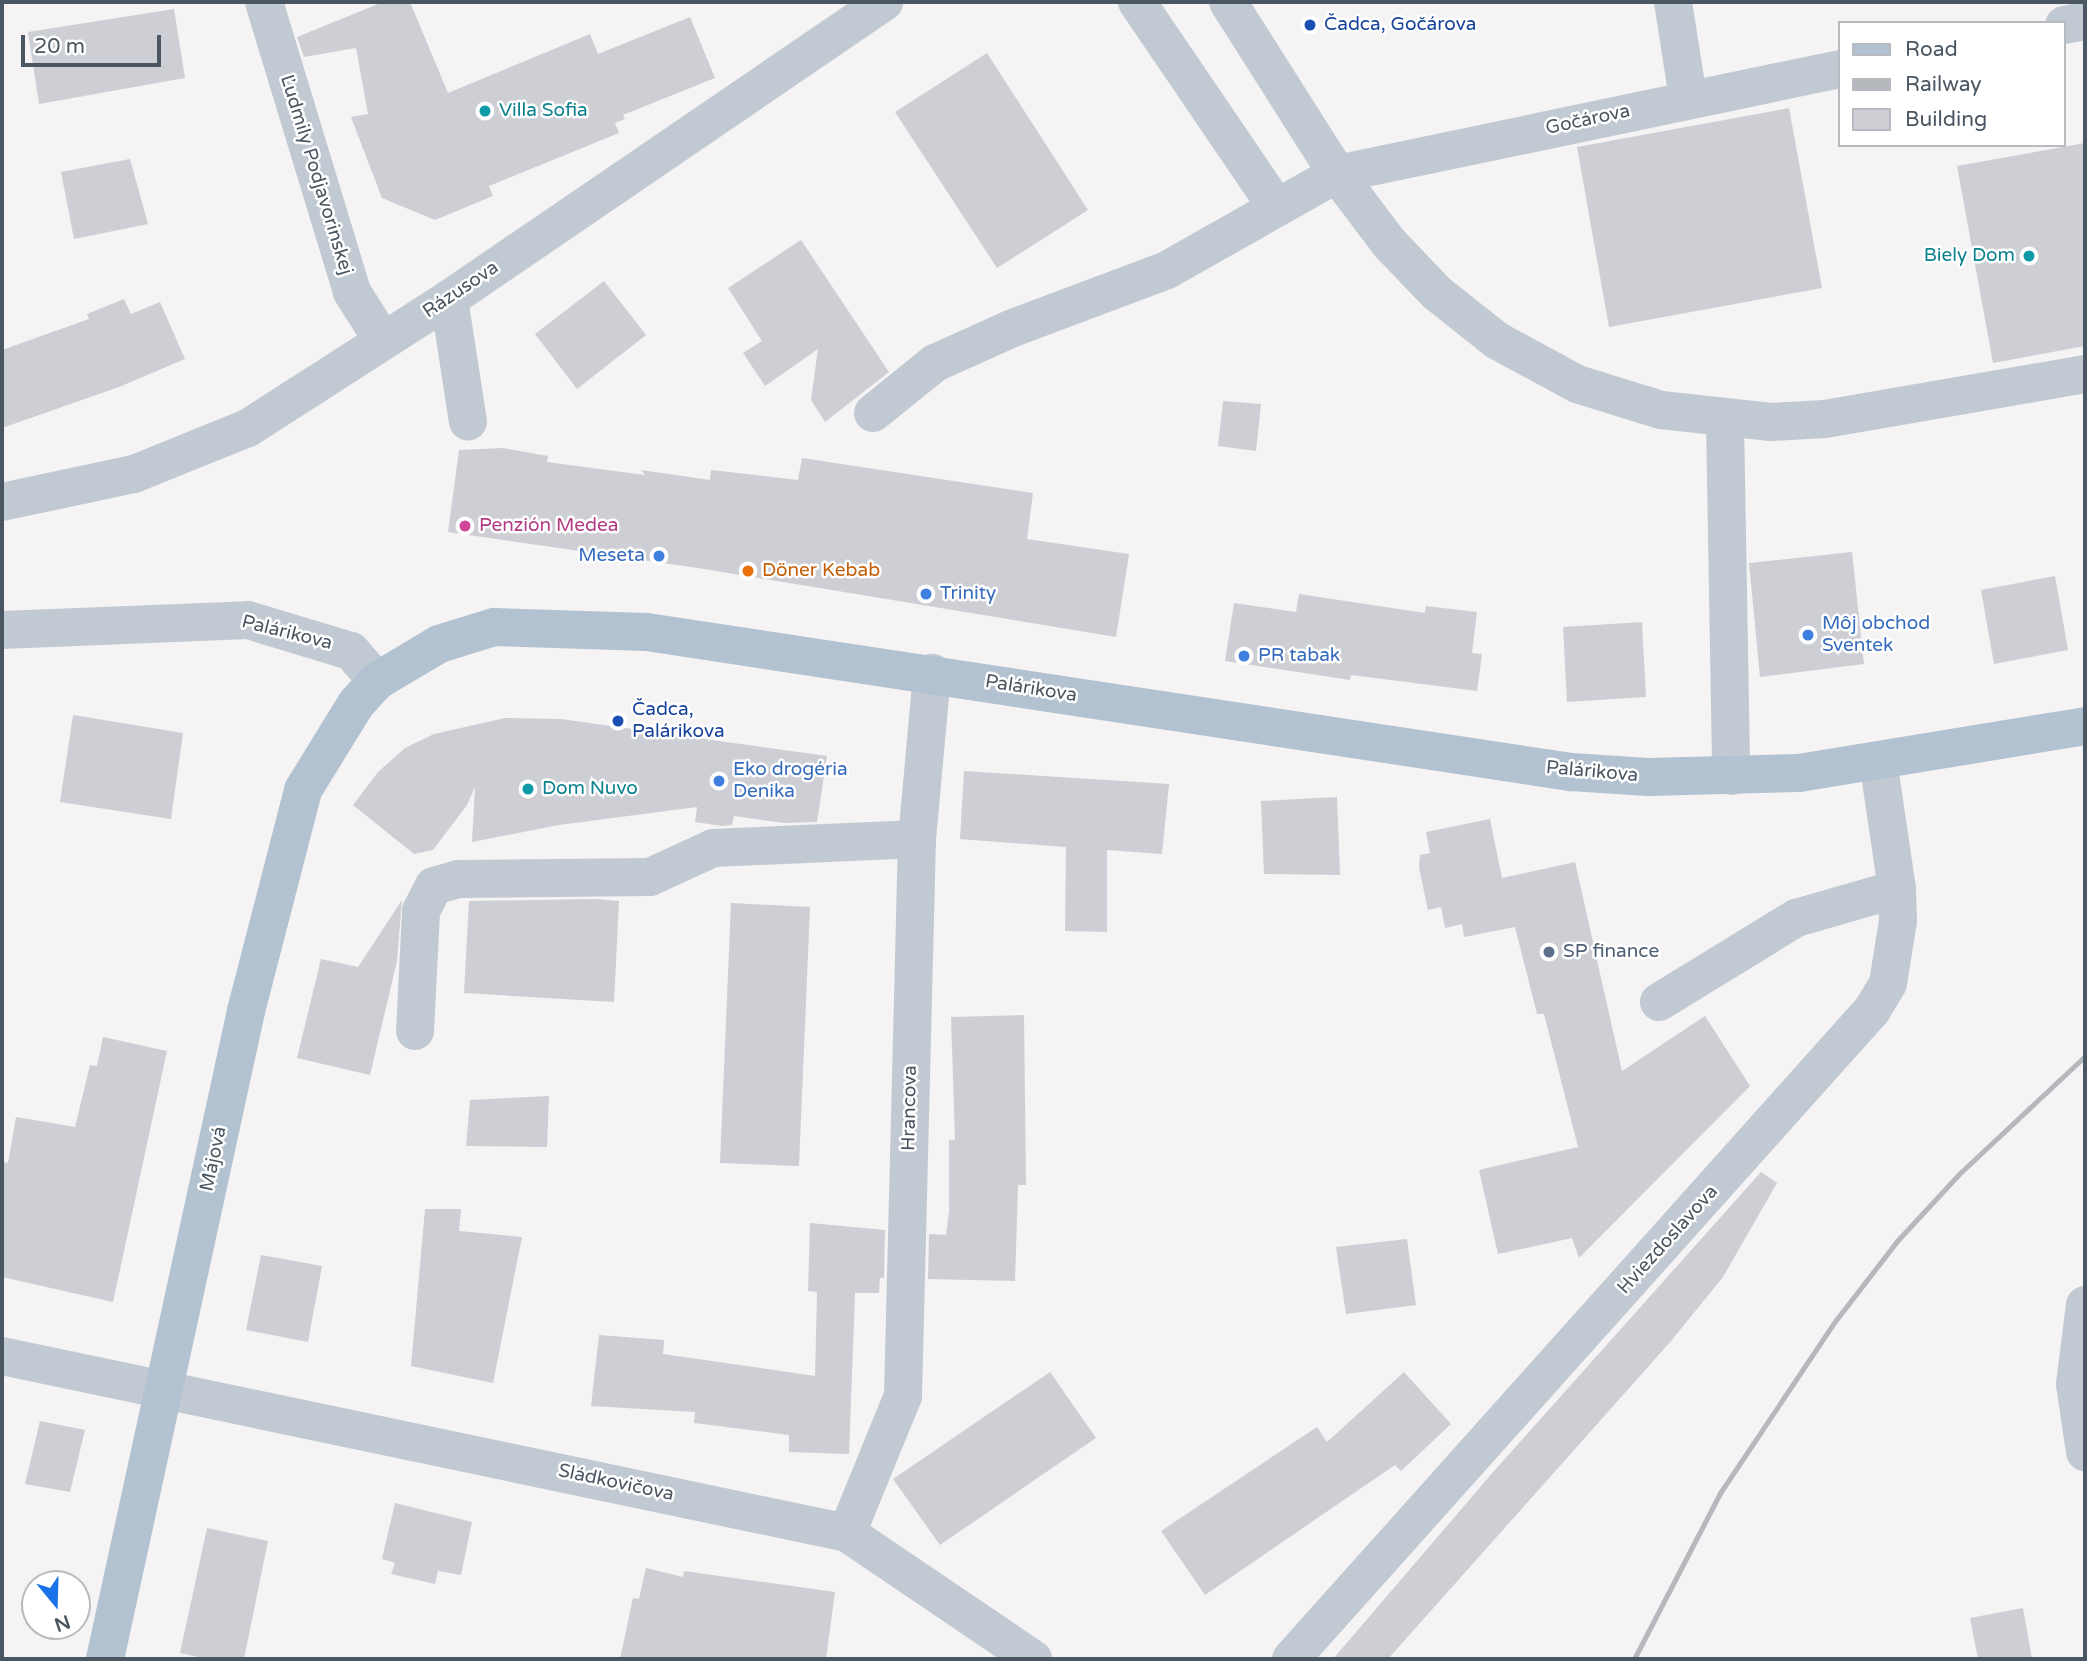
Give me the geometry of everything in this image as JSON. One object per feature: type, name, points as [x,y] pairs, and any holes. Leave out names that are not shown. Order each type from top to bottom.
[{"type":"main road","name":"Palárikova","points":[[377,681],[439,645],[494,627],[647,632],[932,673],[1571,772],[1731,776],[1799,773],[2085,726]]},
{"type":"main road","name":"Májová","points":[[105,1659],[246,1011],[303,790],[356,704],[377,681]]},
{"type":"street","name":"Ľudmily Podjavorinskej","points":[[264,2],[352,292],[383,341]]},
{"type":"street","name":"Rázusova","points":[[2,502],[134,474],[248,428],[449,299],[884,2]]},
{"type":"street","points":[[1137,2],[1275,205]]},
{"type":"street","points":[[1228,2],[1336,174],[1389,243],[1437,293],[1496,340],[1577,384],[1661,410],[1725,420],[1825,419],[2085,374]]},
{"type":"street","points":[[1673,2],[1688,98]]},
{"type":"street","points":[[2066,25],[2085,21]]},
{"type":"street","name":"Gočárova","points":[[873,413],[935,363],[1013,328],[1167,270],[1275,205],[1336,174],[1688,98],[1839,69]]},
{"type":"street","points":[[449,299],[468,422]]},
{"type":"street","points":[[1725,420],[1731,776]]},
{"type":"street","name":"Palárikova","points":[[2,630],[248,620],[351,651],[377,681]]},
{"type":"street","name":"Hrancova","points":[[847,1533],[903,1396],[917,839],[932,673]]},
{"type":"street","name":"Hviezdoslavova","points":[[1291,1659],[1866,1018],[1888,983],[1895,955],[1897,889],[1878,761]]},
{"type":"street","points":[[415,1031],[421,911],[434,886],[459,879],[650,877],[713,848],[917,839]]},
{"type":"street","points":[[1659,1002],[1796,918],[1897,889]]},
{"type":"street","points":[[2085,1305],[2075,1384],[2085,1452]]},
{"type":"street","name":"Sládkovičova","points":[[2,1356],[165,1387],[847,1533],[1032,1659]]},
{"type":"building","name":"Villa Sofia","points":[[383,2],[410,2],[448,93],[590,34],[598,54],[690,17],[715,78],[623,115],[625,119],[615,123],[619,133],[489,186],[493,196],[435,220],[382,198],[351,117],[368,114],[356,48],[304,57],[297,37]]},
{"type":"building","points":[[174,9],[185,78],[39,104],[28,32]]},
{"type":"building","points":[[987,53],[1088,210],[997,268],[895,112]]},
{"type":"building","points":[[1789,108],[1822,288],[1609,327],[1577,147]]},
{"type":"building","name":"Biely Dom","points":[[2085,143],[2085,346],[1993,363],[1957,166]]},
{"type":"building","points":[[130,159],[148,224],[74,239],[61,172]]},
{"type":"building","points":[[801,240],[889,372],[825,422],[811,400],[818,349],[765,386],[743,353],[762,341],[728,288]]},
{"type":"building","points":[[604,281],[646,335],[577,389],[535,334]]},
{"type":"building","points":[[124,299],[131,314],[160,302],[185,359],[119,387],[2,428],[2,350],[89,319],[87,314]]},
{"type":"building","points":[[1223,401],[1261,404],[1256,451],[1218,446]]},
{"type":"building","points":[[503,448],[548,456],[547,462],[645,475],[641,470],[710,480],[711,470],[798,480],[802,458],[1033,493],[1027,539],[1129,554],[1116,637],[698,568],[448,532],[459,450]]},
{"type":"building","points":[[1852,552],[1864,664],[1760,677],[1749,563]]},
{"type":"building","points":[[2055,576],[2068,650],[1994,664],[1981,590]]},
{"type":"building","points":[[1299,594],[1425,613],[1426,606],[1477,612],[1472,653],[1482,654],[1477,691],[1351,675],[1350,680],[1225,661],[1234,603],[1296,612]]},
{"type":"building","points":[[1642,622],[1646,697],[1567,702],[1563,627]]},
{"type":"building","points":[[73,715],[183,733],[171,819],[60,802]]},
{"type":"building","name":"Dom Nuvo","points":[[505,718],[561,719],[827,756],[817,822],[784,823],[734,816],[732,825],[722,826],[695,822],[697,807],[559,825],[472,842],[475,787],[467,805],[433,850],[414,854],[353,805],[378,772],[405,748],[434,734]]},
{"type":"building","points":[[964,771],[1169,784],[1162,854],[1107,850],[1107,932],[1065,931],[1066,847],[960,839]]},
{"type":"building","points":[[1337,797],[1340,875],[1264,874],[1261,801]]},
{"type":"building","points":[[1490,819],[1502,878],[1575,862],[1622,1071],[1705,1016],[1750,1086],[1579,1258],[1572,1238],[1498,1254],[1479,1170],[1578,1147],[1544,1014],[1537,1014],[1515,927],[1464,937],[1462,924],[1445,928],[1441,907],[1428,910],[1419,868],[1420,855],[1430,853],[1426,832]]},
{"type":"building","points":[[402,900],[397,961],[370,1075],[297,1058],[321,959],[358,967]]},
{"type":"building","points":[[469,901],[619,901],[614,1002],[464,993]]},
{"type":"building","points":[[731,903],[810,907],[799,1166],[720,1163]]},
{"type":"building","points":[[1024,1015],[1026,1185],[1018,1185],[1015,1281],[928,1279],[929,1234],[946,1235],[949,1211],[949,1140],[955,1140],[951,1017]]},
{"type":"building","points":[[103,1037],[167,1051],[113,1302],[2,1277],[2,1161],[8,1163],[16,1117],[75,1127],[90,1065],[97,1066]]},
{"type":"building","points":[[549,1096],[547,1147],[466,1146],[470,1100]]},
{"type":"building","points":[[1761,1172],[1777,1183],[1723,1277],[1671,1341],[1388,1659],[1333,1659],[1494,1471]]},
{"type":"building","points":[[425,1209],[461,1209],[459,1231],[522,1237],[493,1383],[411,1366]]},
{"type":"building","points":[[810,1223],[885,1230],[884,1278],[880,1278],[879,1293],[855,1293],[849,1454],[789,1452],[789,1435],[694,1423],[695,1412],[591,1406],[599,1335],[664,1340],[663,1354],[815,1376],[817,1292],[808,1291]]},
{"type":"building","points":[[1407,1239],[1416,1305],[1346,1314],[1336,1247]]},
{"type":"building","points":[[261,1255],[322,1266],[308,1342],[246,1330]]},
{"type":"building","points":[[1050,1372],[1096,1438],[940,1545],[893,1479]]},
{"type":"building","points":[[1404,1372],[1451,1424],[1401,1471],[1395,1465],[1205,1595],[1161,1531],[1317,1427],[1327,1442]]},
{"type":"building","points":[[40,1421],[85,1430],[70,1492],[25,1484]]},
{"type":"building","points":[[395,1503],[472,1522],[461,1575],[438,1571],[435,1584],[391,1574],[395,1563],[382,1559]]},
{"type":"building","points":[[207,1528],[268,1541],[244,1659],[207,1659],[180,1653]]},
{"type":"building","points":[[646,1568],[683,1577],[684,1571],[835,1592],[826,1659],[620,1659],[633,1598],[639,1599]]},
{"type":"building","points":[[2023,1608],[2032,1659],[1978,1659],[1970,1618]]},
{"type":"railway","points":[[1634,1659],[1720,1493],[1836,1320],[1897,1241],[1959,1174],[2085,1056]]},
{"type":"place","name":"Čadca, Gočárova","points":[[1310,25]]},
{"type":"place","name":"Villa Sofia","points":[[485,111]]},
{"type":"place","name":"Biely Dom","points":[[2029,256]]},
{"type":"place","name":"Penzión Medea","points":[[465,526]]},
{"type":"place","name":"Meseta","points":[[659,556]]},
{"type":"place","name":"Döner Kebab","points":[[748,571]]},
{"type":"place","name":"Trinity","points":[[926,594]]},
{"type":"place","name":"Môj obchod Sventek","points":[[1808,635]]},
{"type":"place","name":"PR tabak","points":[[1244,656]]},
{"type":"place","name":"Čadca, Palárikova","points":[[618,721]]},
{"type":"place","name":"Eko drogéria Denika","points":[[719,781]]},
{"type":"place","name":"Dom Nuvo","points":[[528,789]]},
{"type":"place","name":"SP finance","points":[[1549,952]]}]
